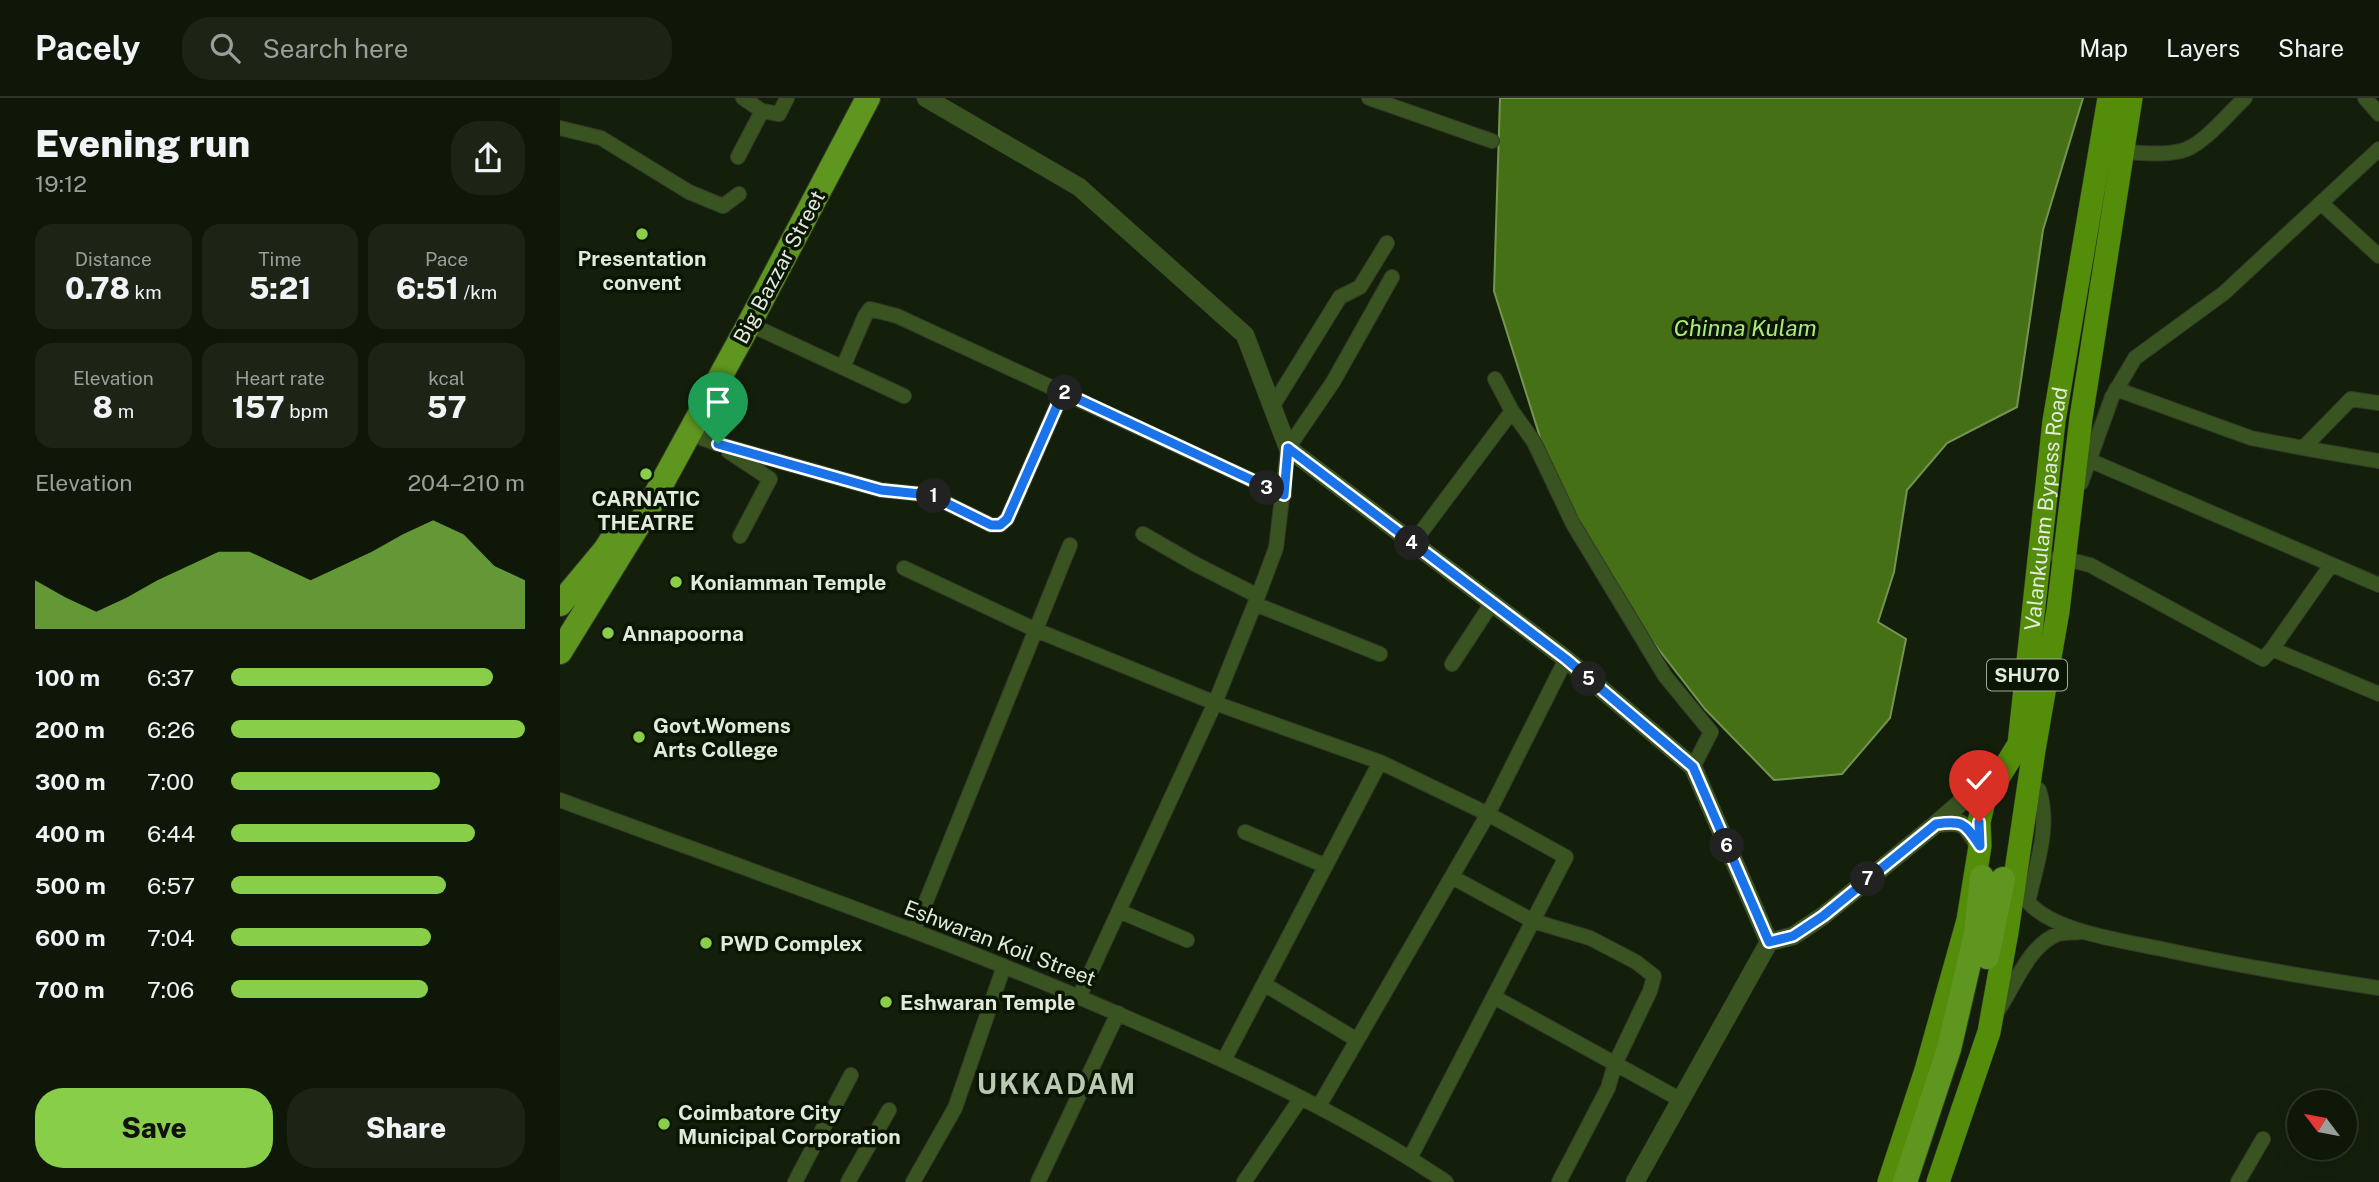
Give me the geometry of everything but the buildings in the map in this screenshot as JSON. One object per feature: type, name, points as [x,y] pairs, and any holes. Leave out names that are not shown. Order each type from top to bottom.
[{"type":"highway","name":"Big Bazzar Street","points":[[560,604],[605,550],[631,510],[772,250],[850,98]]},
{"type":"highway","name":"Big Bazzar Street","points":[[560,652],[644,516],[868,98]]},
{"type":"highway","points":[[1905,1182],[1949,1049],[1992,866]]},
{"type":"highway","points":[[1920,1182],[1963,1055],[1992,866]]},
{"type":"main road","name":"SHU70","points":[[2109,98],[2120,151]]},
{"type":"main road","name":"SHU70","points":[[2120,151],[2131,98]]},
{"type":"main road","name":"Valankulam Bypass Road","points":[[1938,1182],[1991,1020],[1992,866],[1979,822],[1984,801],[2015,761],[2058,611],[2072,490],[2120,151]]},
{"type":"main road","name":"Valankulam Bypass Road","points":[[1889,1182],[1926,1070],[1968,920],[2029,785],[2015,761],[2054,421],[2120,151]]},
{"type":"street","points":[[743,98],[762,111],[779,114],[787,98]]},
{"type":"street","points":[[926,98],[1079,187],[1245,335],[1288,448],[1276,548],[1257,600],[1215,703],[1080,995]]},
{"type":"street","points":[[1369,98],[1492,141]]},
{"type":"street","points":[[2140,98],[2134,127],[2120,151],[2171,153],[2188,149],[2245,98]]},
{"type":"street","points":[[2365,98],[2379,114]]},
{"type":"street","points":[[738,157],[762,111]]},
{"type":"street","points":[[560,128],[601,138],[689,192],[723,206],[739,194]]},
{"type":"street","points":[[2072,490],[2081,482],[2116,389],[2134,358],[2224,293],[2379,149]]},
{"type":"street","points":[[2321,202],[2379,256]]},
{"type":"street","points":[[1272,407],[1340,297],[1360,287],[1387,243]]},
{"type":"street","points":[[1288,448],[1333,382],[1392,277]]},
{"type":"street","points":[[843,367],[870,309],[897,316],[1284,495]]},
{"type":"street","points":[[749,324],[904,396]]},
{"type":"street","points":[[1495,379],[1512,411],[1534,442],[1573,524],[1665,676],[1711,732],[1693,767]]},
{"type":"street","points":[[2116,389],[2251,438],[2379,461]]},
{"type":"street","points":[[690,433],[718,444],[881,490],[930,495],[991,525],[1000,525],[1007,519],[1063,392]]},
{"type":"street","points":[[2303,448],[2351,398],[2379,403]]},
{"type":"street","points":[[1413,543],[1512,411]]},
{"type":"street","points":[[718,444],[769,479],[740,536]]},
{"type":"street","points":[[1288,448],[1566,659],[1693,767],[1769,942]]},
{"type":"street","points":[[2088,460],[2379,585]]},
{"type":"street","points":[[1143,534],[1257,600],[1380,654]]},
{"type":"street","points":[[914,931],[1070,545]]},
{"type":"street","points":[[2039,557],[2063,557],[2090,565],[2263,659],[2331,565]]},
{"type":"street","points":[[904,568],[1036,630],[1215,703],[1380,762],[1488,814],[1566,858],[1410,1158]]},
{"type":"street","points":[[1452,664],[1492,603]]},
{"type":"street","points":[[2272,649],[2379,694]]},
{"type":"street","points":[[1319,1105],[1488,814],[1566,659]]},
{"type":"street","points":[[1635,1182],[1769,942],[1793,936],[1823,916],[1936,824],[1973,791],[1985,774],[2015,761]]},
{"type":"street","points":[[1224,1060],[1380,762]]},
{"type":"street","points":[[2029,785],[2039,790],[2044,805],[2043,835],[2028,902],[2036,912],[2082,932],[2254,969],[2379,988]]},
{"type":"street","name":"Eshwaran Koil Street","points":[[560,800],[1080,995],[1319,1105],[1446,1182]]},
{"type":"street","points":[[1936,824],[1956,821],[1966,825],[1992,866]]},
{"type":"street","points":[[1245,832],[1326,866]]},
{"type":"street","points":[[1452,877],[1533,922],[1590,938],[1636,962],[1654,976],[1640,1014],[1615,1064],[1608,1088],[1559,1182]]},
{"type":"street","points":[[1119,911],[1187,940]]},
{"type":"street","points":[[1991,1020],[2026,964],[2043,943],[2059,934],[2082,932]]},
{"type":"street","points":[[913,1182],[955,1108],[1004,966]]},
{"type":"street","points":[[1264,984],[1357,1040]]},
{"type":"street","points":[[1494,997],[1681,1100]]},
{"type":"street","points":[[1038,1182],[1118,1013]]},
{"type":"street","points":[[796,1182],[850,1074]]},
{"type":"street","points":[[1244,1182],[1301,1098]]},
{"type":"street","points":[[848,1182],[888,1110]]},
{"type":"street","points":[[2238,1182],[2263,1139]]},
{"type":"water","name":"Chinna Kulam","points":[[1500,98],[2083,98],[2043,230],[2017,407],[1947,443],[1907,490],[1894,572],[1878,622],[1906,639],[1890,718],[1842,774],[1774,780],[1705,709],[1618,597],[1545,453],[1494,291]]},
{"type":"place","name":"Presentation convent","points":[[642,234]]},
{"type":"place","name":"CARNATIC THEATRE","points":[[646,474]]},
{"type":"place","name":"Koniamman Temple","points":[[676,582]]},
{"type":"place","name":"Annapoorna","points":[[608,633]]},
{"type":"place","name":"Govt.Womens Arts College","points":[[639,737]]},
{"type":"place","name":"PWD Complex","points":[[706,943]]},
{"type":"place","name":"Eshwaran Temple","points":[[886,1002]]},
{"type":"place","name":"Coimbatore City Municipal Corporation","points":[[664,1124]]},
{"type":"district","name":"UKKADAM","points":[[1057,1083]]},
{"type":"route","points":[[718,444],[881,490],[930,495],[991,525],[1000,525],[1007,519],[1063,392],[1284,495],[1288,448],[1566,659],[1693,767],[1769,942],[1793,936],[1823,916],[1936,824],[1956,821],[1966,825],[1980,846],[1979,822]]}]
